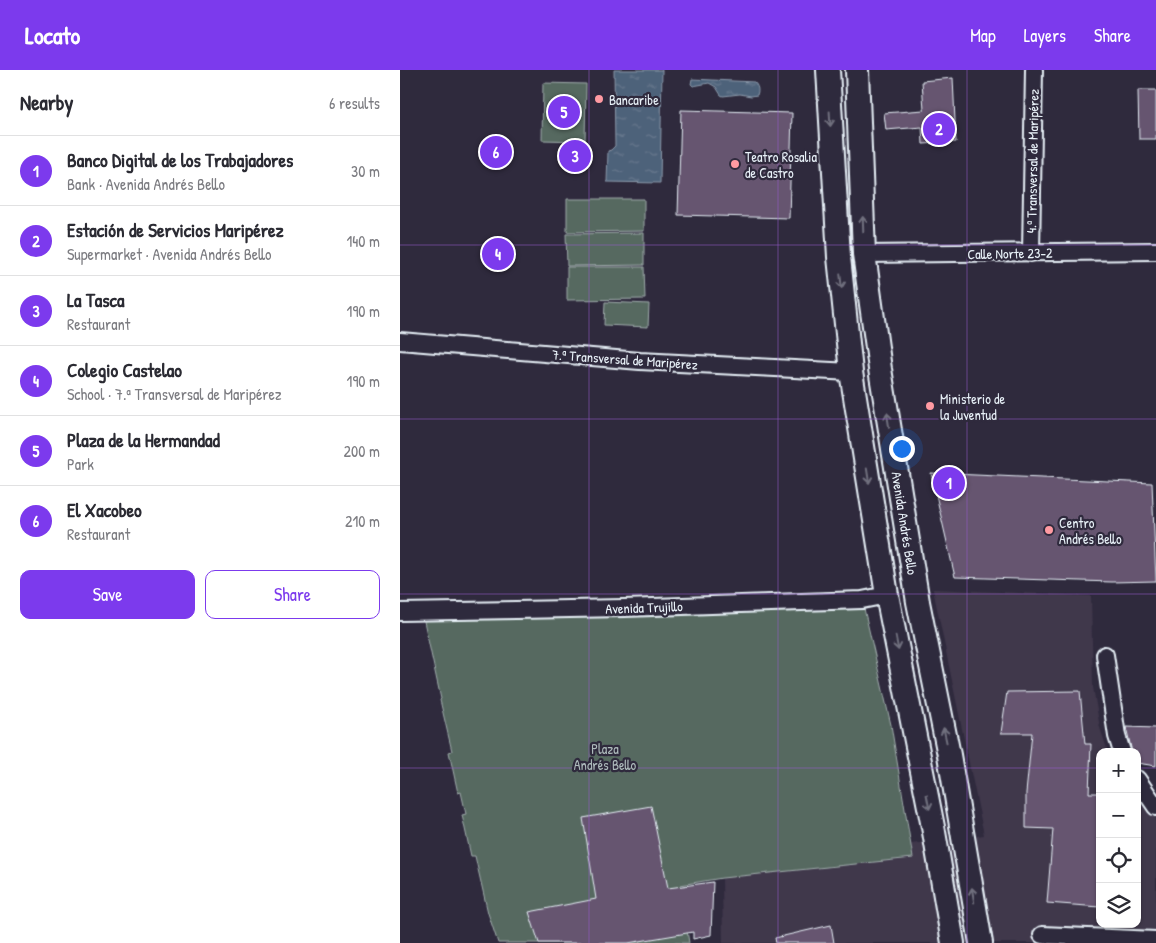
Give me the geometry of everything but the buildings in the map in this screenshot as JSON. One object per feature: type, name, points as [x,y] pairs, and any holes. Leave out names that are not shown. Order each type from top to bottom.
[{"type":"street","name":"Avenida Andrés Bello","points":[[828,70],[838,257],[851,372],[887,595],[932,822],[953,943]]},
{"type":"street","name":"Avenida Andrés Bello","points":[[857,70],[864,254],[880,369],[918,602],[949,755],[981,943]]},
{"type":"street","name":"4.ª Transversal de Maripérez","points":[[1031,253],[1034,70]]},
{"type":"street","name":"Calle Norte 23-2","points":[[864,254],[1156,251]]},
{"type":"street","name":"7.ª Transversal de Maripérez","points":[[400,341],[640,361],[851,372]]},
{"type":"street","name":"Avenida Trujillo","points":[[400,612],[624,608],[862,600],[887,595]]},
{"type":"street","points":[[1105,655],[1117,736],[1121,748]]},
{"type":"street","points":[[1141,785],[1156,807]]},
{"type":"street","points":[[1042,935],[1156,940]]},
{"type":"shaded area","points":[[933,589],[1091,596],[1093,687],[1100,728],[1107,748],[1096,748],[1096,928],[1141,928],[1141,797],[1156,816],[1156,943],[723,943],[723,874],[911,844],[984,835]]},
{"type":"green space","points":[[543,83],[586,84],[585,141],[542,140]]},
{"type":"green space","points":[[567,199],[644,199],[644,231],[567,232]]},
{"type":"green space","points":[[644,233],[644,265],[567,266],[566,234]]},
{"type":"green space","points":[[567,267],[644,267],[645,299],[567,300]]},
{"type":"green space","points":[[605,302],[649,304],[648,327],[604,325]]},
{"type":"green space","name":"Plaza Andrés Bello","points":[[862,600],[891,725],[913,858],[722,878],[680,885],[689,943],[498,943],[488,913],[475,856],[471,856],[462,815],[466,814],[461,792],[458,793],[449,752],[452,751],[422,612]]},
{"type":"water","points":[[614,70],[662,70],[660,183],[607,182],[608,151],[615,146]]},
{"type":"water","points":[[692,79],[754,82],[758,88],[758,93],[751,96],[740,94],[723,96],[716,87],[709,83],[693,86],[691,84]]},
{"type":"place","name":"Bancaribe","points":[[599,99]]},
{"type":"place","name":"Plaza de la Hermandad","points":[[564,112]]},
{"type":"place","name":"Estación de Servicios Maripérez","points":[[939,129]]},
{"type":"place","name":"El Xacobeo","points":[[496,152]]},
{"type":"place","name":"La Tasca","points":[[575,156]]},
{"type":"place","name":"Teatro Rosalia de Castro","points":[[735,164]]},
{"type":"place","name":"Colegio Castelao","points":[[498,254]]},
{"type":"place","name":"Ministerio de la Juventud","points":[[930,406]]},
{"type":"place","name":"Banco Digital de los Trabajadores","points":[[949,483]]},
{"type":"place","name":"Centro Andrés Bello","points":[[1049,530]]}]
